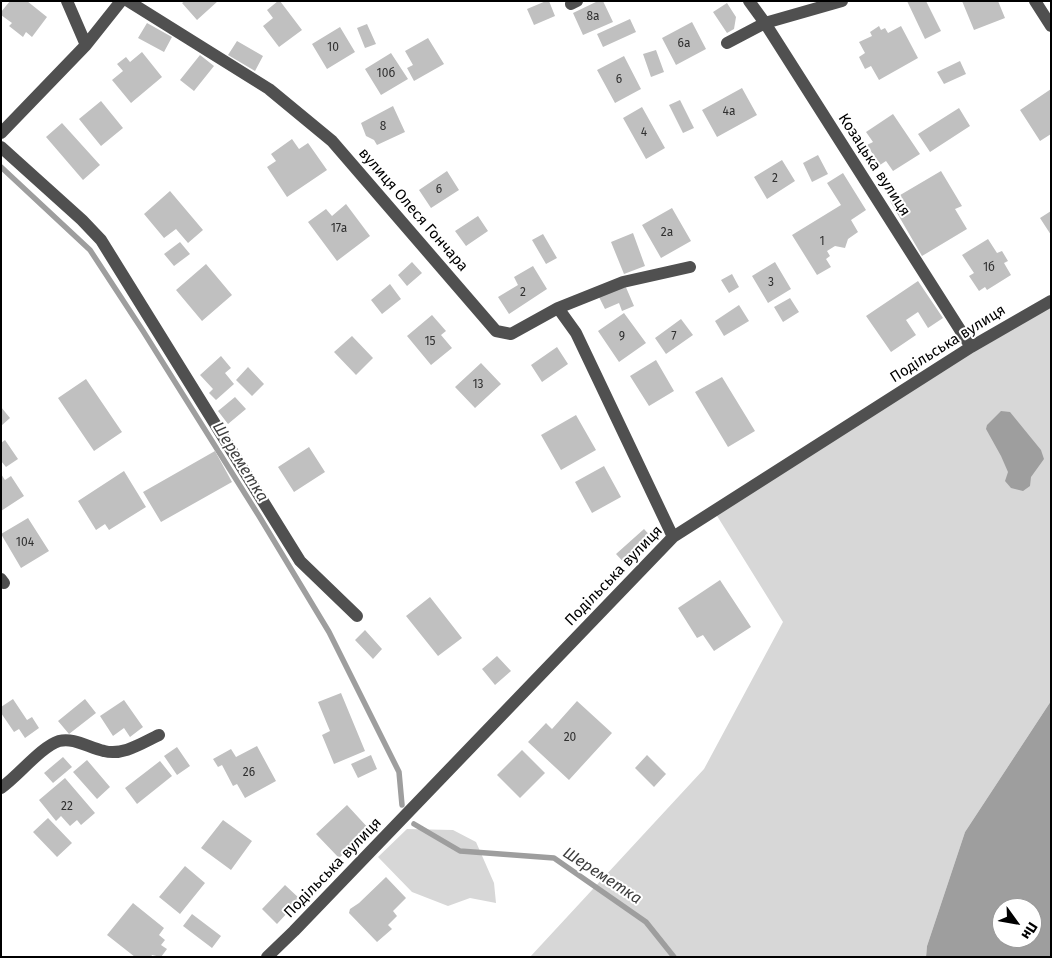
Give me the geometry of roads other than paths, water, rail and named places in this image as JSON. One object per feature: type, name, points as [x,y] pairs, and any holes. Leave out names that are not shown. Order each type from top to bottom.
[{"type":"street","points":[[67,1],[86,45]]},
{"type":"street","points":[[1,134],[86,45],[121,1]]},
{"type":"street","name":"вулиця Олеся Гончара","points":[[128,1],[269,88],[332,141],[496,331],[511,334],[558,308],[623,282],[690,267]]},
{"type":"street","name":"Козацька вулиця","points":[[748,1],[765,23],[971,347]]},
{"type":"street","points":[[727,43],[765,23],[842,1]]},
{"type":"street","points":[[1035,1],[1051,26]]},
{"type":"street","points":[[1,147],[82,220],[100,240],[300,561],[357,616]]},
{"type":"street","name":"Подільська вулиця","points":[[267,957],[322,903],[673,537],[971,347],[1051,301]]},
{"type":"street","points":[[558,308],[576,333],[673,537]]},
{"type":"street","points":[[1,788],[44,751],[59,741],[69,741],[105,752],[117,752],[128,750],[159,735]]},
{"type":"waterway","name":"Шереметка","points":[[1,167],[90,250],[143,331],[329,632],[399,772],[402,805]]},
{"type":"waterway","name":"Шереметка","points":[[414,824],[460,851],[554,858],[646,922],[674,957]]}]
